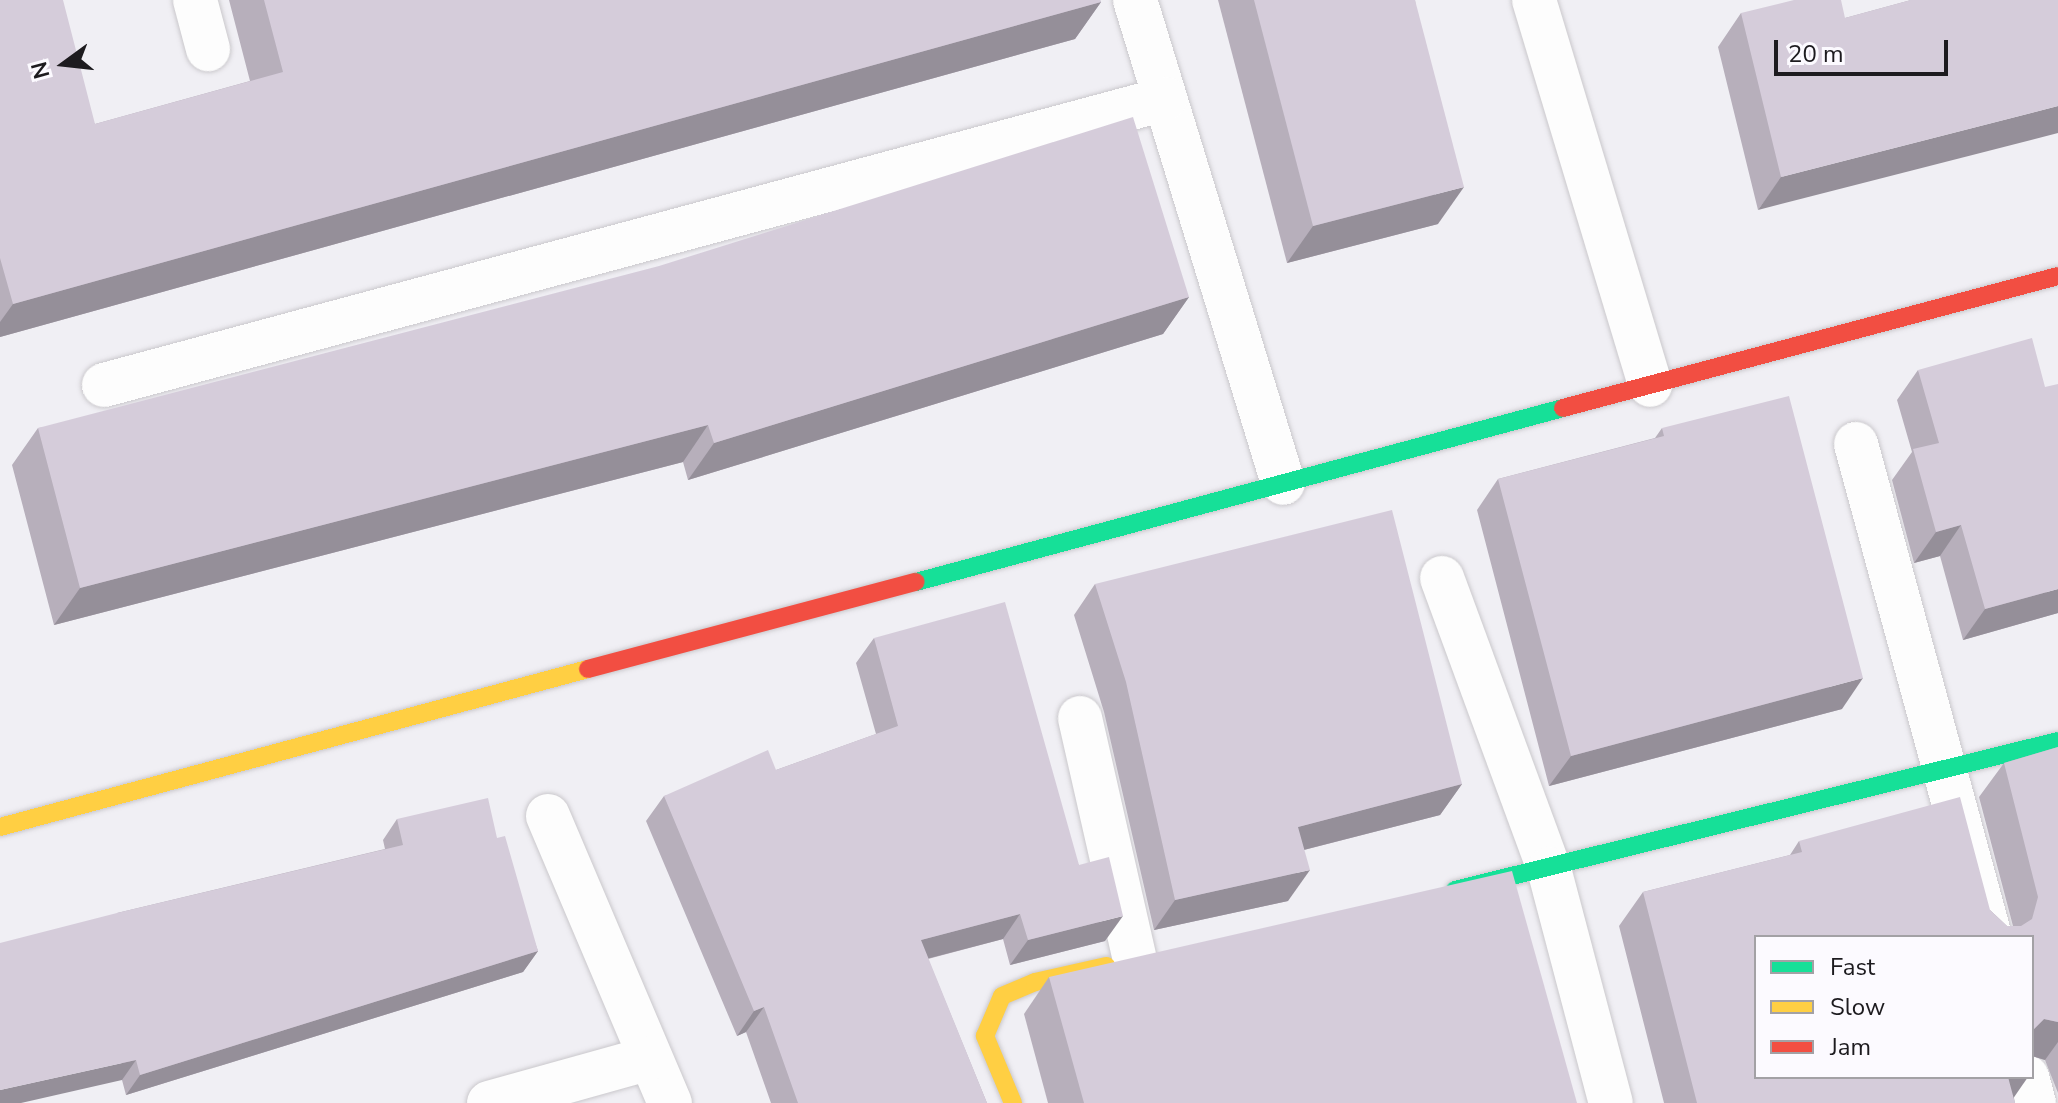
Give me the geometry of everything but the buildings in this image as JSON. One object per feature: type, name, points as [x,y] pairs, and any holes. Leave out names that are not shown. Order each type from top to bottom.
[{"type":"street","points":[[195,0],[208,49]]},
{"type":"street","points":[[1135,0],[1283,483]]},
{"type":"street","points":[[1534,0],[1650,385]]},
{"type":"street","points":[[104,385],[1165,99]]},
{"type":"street","points":[[0,827],[2058,276]]},
{"type":"street","points":[[1856,444],[1989,935]]},
{"type":"street","points":[[1442,578],[1549,869],[1611,1103]]},
{"type":"street","points":[[1013,1103],[985,1036],[1002,996],[1035,982],[1143,958],[1080,718]]},
{"type":"street","points":[[1442,892],[1549,869],[2058,741]]},
{"type":"street","points":[[548,816],[670,1103]]},
{"type":"street","points":[[489,1103],[650,1058]]},
{"type":"street","points":[[2028,1079],[2034,1103]]},
{"type":"traffic: fast","points":[[916,582],[1563,408]]},
{"type":"traffic: fast","points":[[1455,890],[2058,741]]},
{"type":"traffic: slow","points":[[0,827],[588,669]]},
{"type":"traffic: slow","points":[[1013,1103],[985,1036],[1002,996],[1035,982],[1106,966]]},
{"type":"traffic: jam","points":[[1563,408],[2058,276]]},
{"type":"traffic: jam","points":[[588,669],[916,582]]}]
